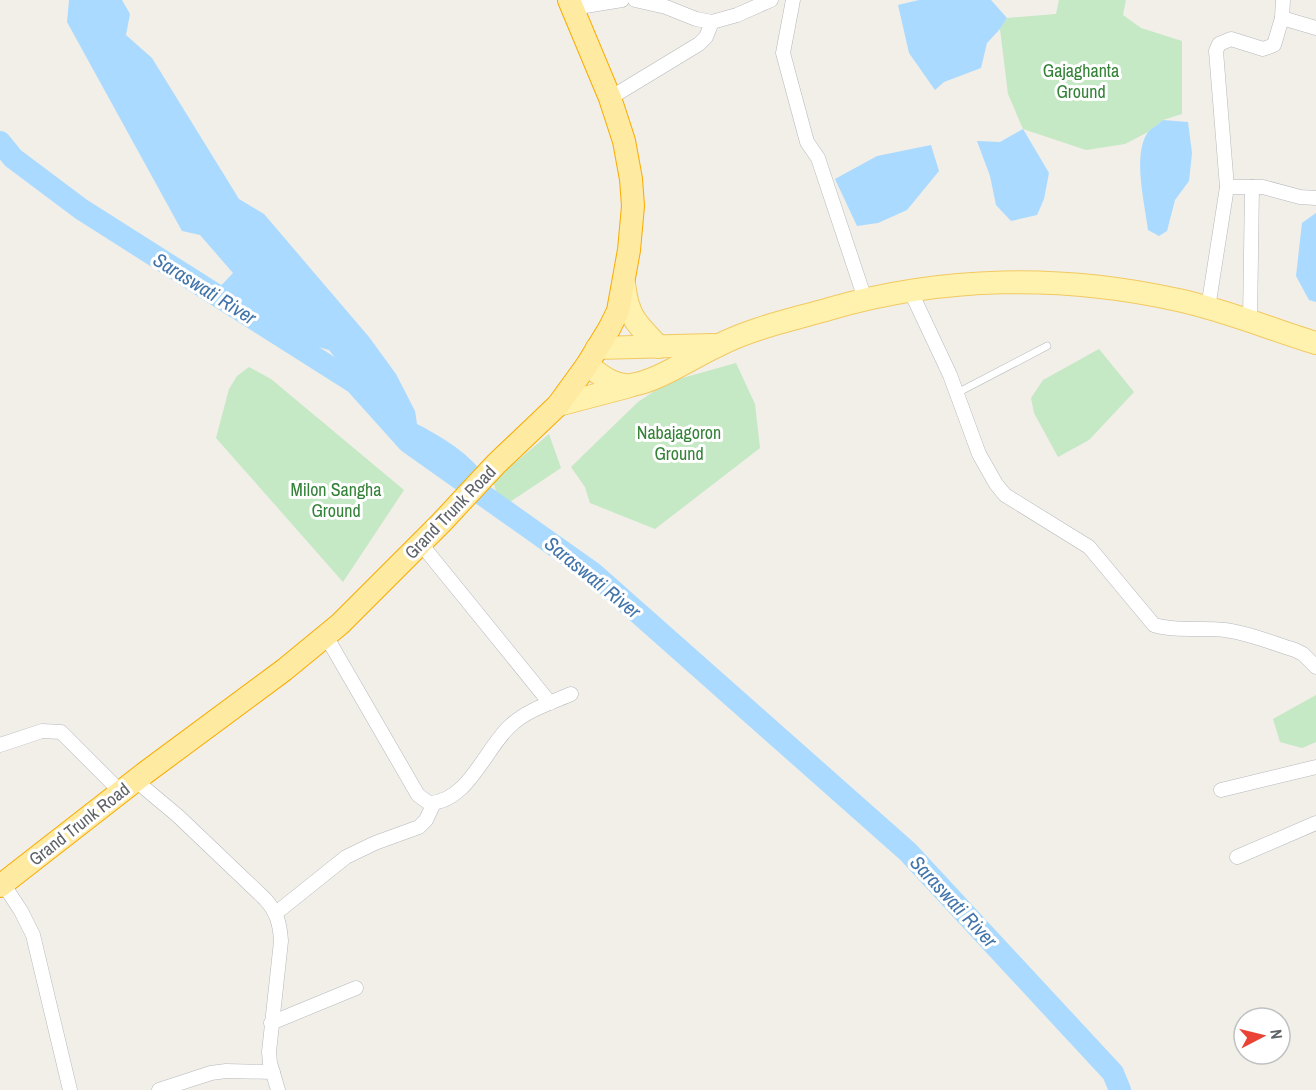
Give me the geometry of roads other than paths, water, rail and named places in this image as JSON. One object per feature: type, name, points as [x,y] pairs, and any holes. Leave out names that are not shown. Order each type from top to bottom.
[{"type":"highway","name":"Grand Trunk Road","points":[[1,883],[326,636],[441,524],[496,464],[558,405],[592,357],[618,311],[624,284],[633,206],[624,141],[610,98],[571,4]]},
{"type":"main road","points":[[558,405],[632,385],[666,372],[718,345],[759,328],[865,299],[910,290],[989,283],[1071,283],[1111,287],[1208,308],[1316,343]]},
{"type":"main road","points":[[624,284],[627,306],[632,317],[659,347]]},
{"type":"main road","points":[[592,357],[659,347],[718,345]]},
{"type":"main road","points":[[592,357],[612,382],[632,385]]},
{"type":"street","points":[[571,4],[622,0]]},
{"type":"street","points":[[635,0],[712,22],[737,15],[771,0]]},
{"type":"street","points":[[793,0],[783,53],[807,142],[818,158],[865,299]]},
{"type":"street","points":[[1208,308],[1228,172],[1216,51],[1220,45],[1231,39],[1263,49],[1274,45],[1282,18],[1283,0]]},
{"type":"street","points":[[1282,18],[1316,28]]},
{"type":"street","points":[[610,98],[699,44],[706,37],[712,22]]},
{"type":"street","points":[[1227,187],[1272,188],[1316,198]]},
{"type":"street","points":[[1250,322],[1252,187]]},
{"type":"street","points":[[910,290],[957,393],[979,454],[1005,495],[1089,547],[1154,625],[1163,628],[1237,633],[1295,650],[1303,654],[1316,667]]},
{"type":"street","points":[[421,544],[550,703]]},
{"type":"street","points":[[326,636],[423,801],[441,801],[468,781],[511,724],[536,708],[571,694]]},
{"type":"street","points":[[0,745],[42,731],[61,732],[128,786],[178,816],[265,899],[276,913],[280,926],[281,941],[269,1052],[278,1090]]},
{"type":"street","points":[[1221,790],[1316,767]]},
{"type":"street","points":[[276,913],[346,857],[375,843],[419,827],[426,820],[434,802]]},
{"type":"street","points":[[1237,857],[1316,823]]},
{"type":"street","points":[[1,883],[21,911],[33,935],[70,1090]]},
{"type":"street","points":[[272,1023],[356,988]]},
{"type":"street","points":[[159,1090],[211,1073],[273,1072]]},
{"type":"lane","points":[[957,393],[1047,346]]},
{"type":"water","points":[[69,0],[122,0],[130,14],[126,35],[152,58],[239,199],[264,214],[369,337],[396,374],[415,411],[417,424],[460,450],[480,470],[468,484],[408,442],[329,350],[283,337],[214,293],[233,273],[200,235],[182,231],[67,22]]},
{"type":"water","points":[[919,0],[991,0],[1007,18],[987,43],[981,68],[944,82],[935,90],[909,53],[898,5]]},
{"type":"water","points":[[1163,120],[1188,122],[1192,153],[1189,181],[1175,200],[1167,231],[1159,236],[1148,230],[1140,166],[1143,141],[1148,132]]},
{"type":"water","points":[[1023,129],[1049,173],[1044,199],[1037,215],[1011,221],[996,205],[990,176],[977,141],[1000,142]]},
{"type":"water","points":[[931,145],[939,171],[907,210],[878,223],[857,226],[835,179],[877,156]]},
{"type":"water","points":[[1316,213],[1316,302],[1309,300],[1296,276],[1302,223]]},
{"type":"waterway","name":"Saraswati River","points":[[0,142],[13,158],[81,209],[355,383],[408,442],[593,573],[908,852],[1113,1073],[1120,1090]]},
{"type":"park label","name":"Gajaghanta Ground","points":[[1081,80]]},
{"type":"park label","name":"Nabajagoron Ground","points":[[679,442]]},
{"type":"park label","name":"Milon Sangha Ground","points":[[336,499]]}]
